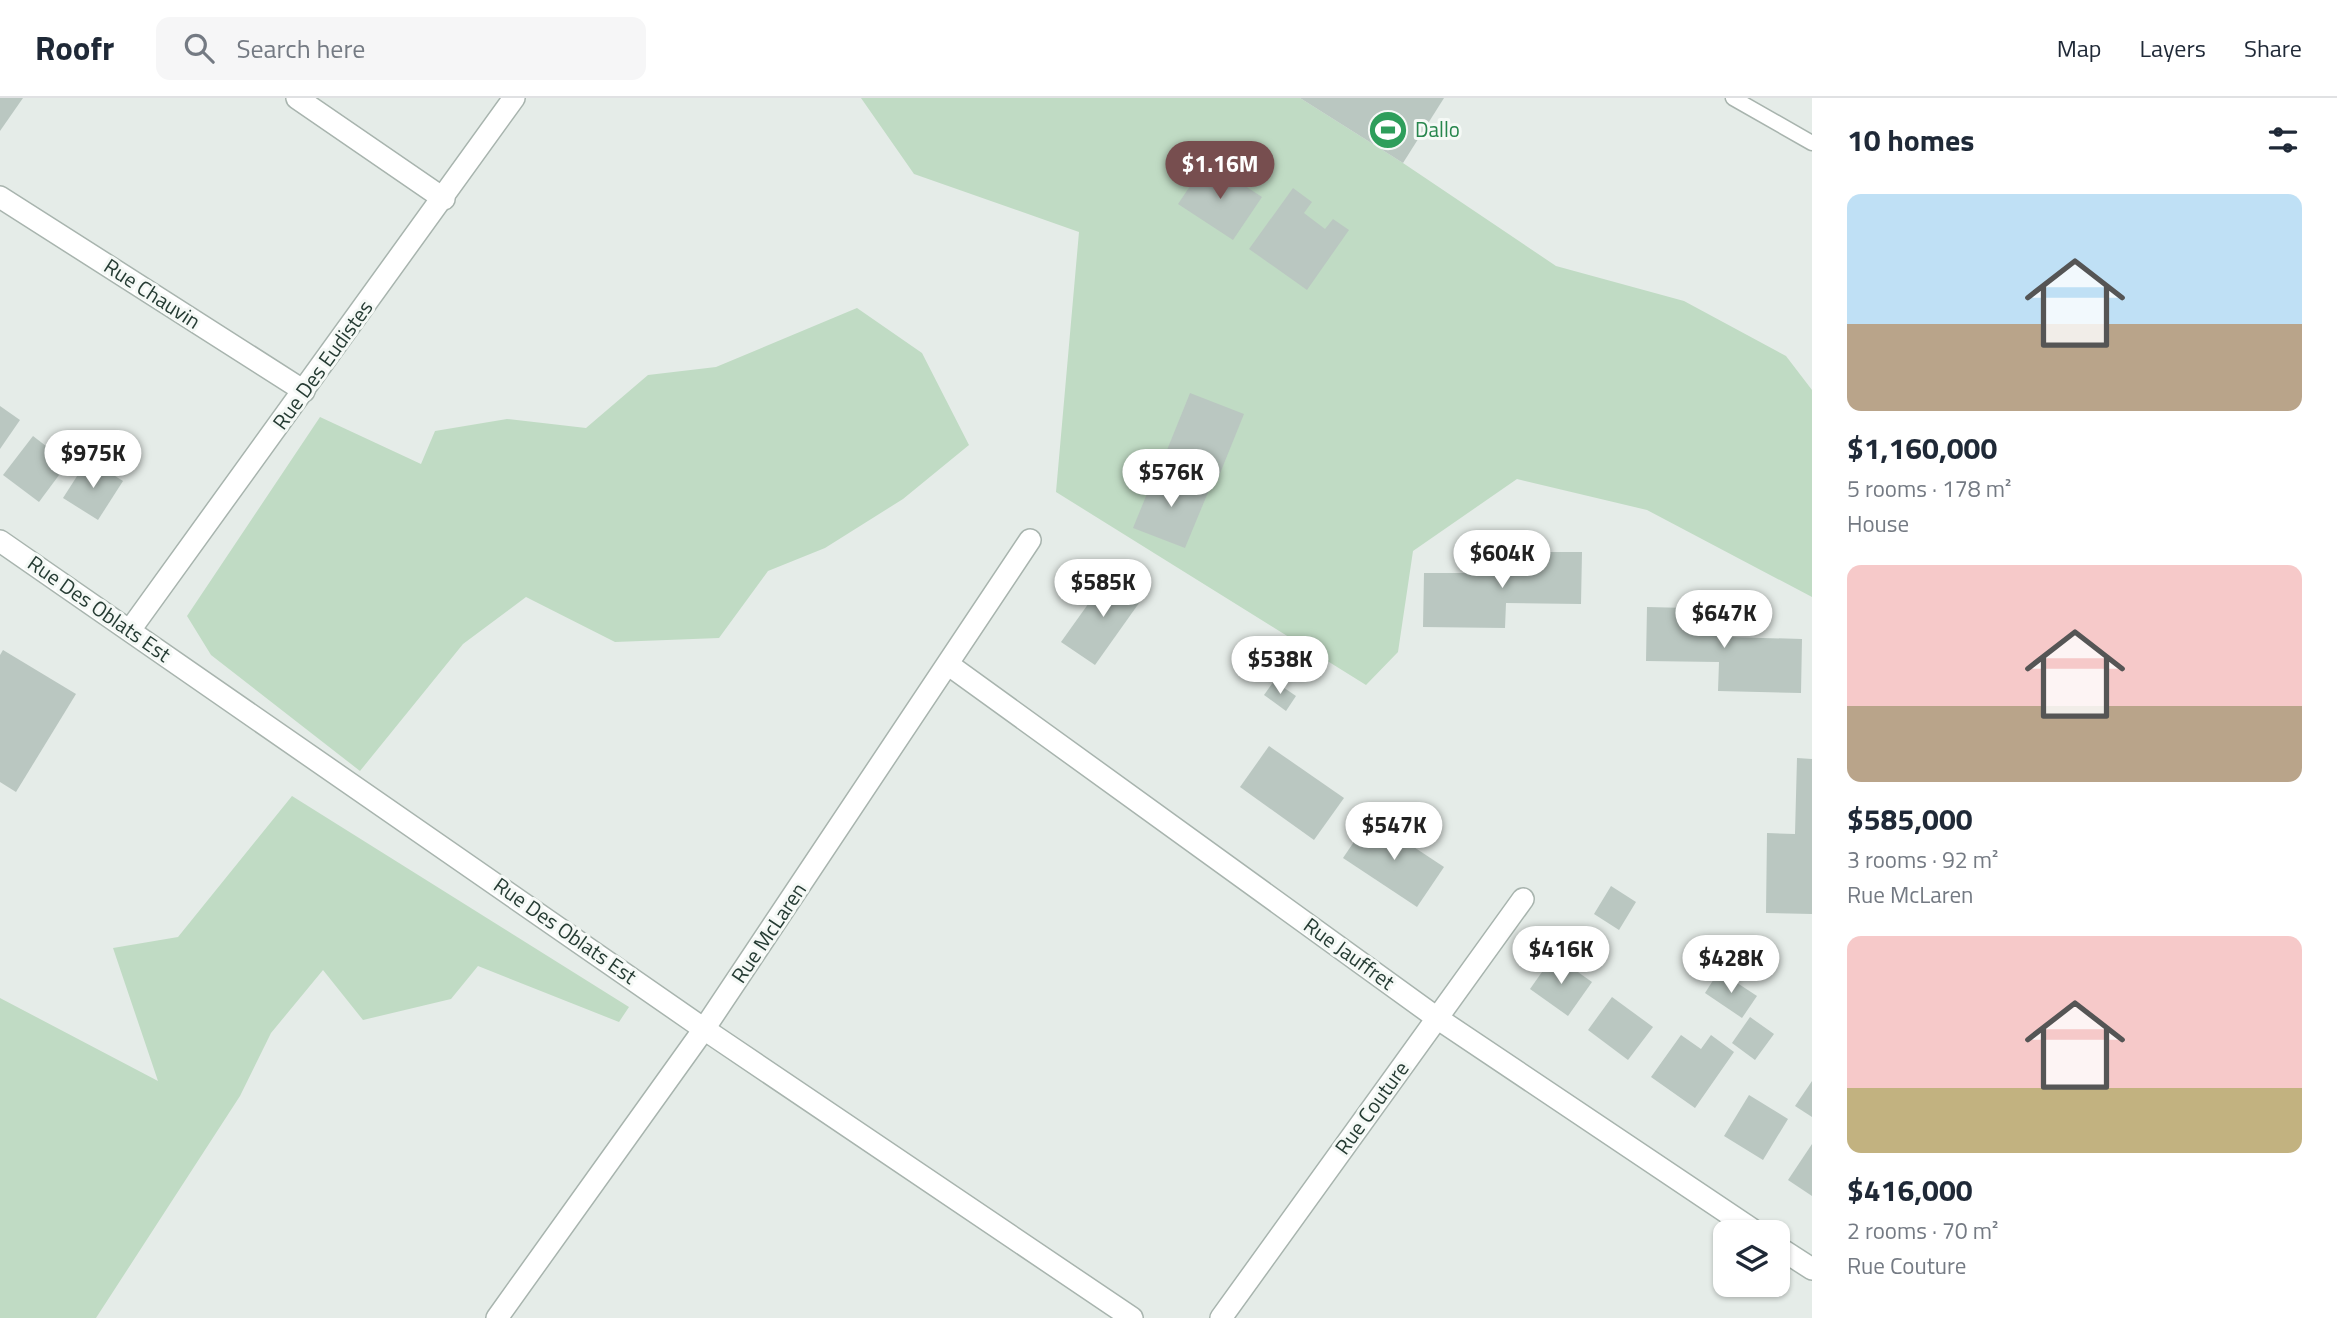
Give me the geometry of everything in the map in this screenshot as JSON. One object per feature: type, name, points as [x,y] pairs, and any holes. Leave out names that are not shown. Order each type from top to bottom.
[{"type":"street","points":[[297,98],[444,199]]},
{"type":"street","name":"Rue Des Eudistes","points":[[130,630],[444,199],[514,98]]},
{"type":"street","name":"Rue Chauvin","points":[[0,197],[304,391]]},
{"type":"street","name":"Rue McLaren","points":[[497,1318],[704,1029],[1030,540]]},
{"type":"street","name":"Rue Des Oblats Est","points":[[0,541],[704,1029],[1132,1318]]},
{"type":"street","name":"Rue Jauffret","points":[[949,665],[1437,1018],[1738,1220]]},
{"type":"street","name":"Rue Couture","points":[[1222,1318],[1523,899]]},
{"type":"street","points":[[1790,1255],[1812,1269]]},
{"type":"lane","points":[[1734,98],[1812,143]]},
{"type":"green space","points":[[861,98],[1300,98],[1403,163],[1556,266],[1684,301],[1786,356],[1812,390],[1812,597],[1647,510],[1517,479],[1413,551],[1398,652],[1366,685],[1056,492],[1079,232],[914,174]]},
{"type":"green space","points":[[857,308],[922,353],[969,445],[903,499],[825,548],[768,571],[719,638],[615,642],[526,597],[463,644],[360,771],[211,655],[187,616],[320,417],[421,464],[435,431],[507,419],[586,428],[648,375],[716,367]]},
{"type":"green space","points":[[292,796],[629,1007],[619,1022],[478,966],[451,999],[363,1020],[323,970],[271,1033],[240,1096],[96,1318],[0,1318],[0,998],[158,1081],[113,948],[178,937]]},
{"type":"building","points":[[0,98],[23,98],[0,131]]},
{"type":"building","name":"Dallo","points":[[1300,98],[1444,98],[1403,163]]},
{"type":"building","points":[[1207,161],[1262,197],[1233,240],[1178,204]]},
{"type":"building","points":[[1293,188],[1312,202],[1304,213],[1325,229],[1333,219],[1349,230],[1307,290],[1249,249]]},
{"type":"building","points":[[1190,393],[1244,414],[1219,476],[1165,455]]},
{"type":"building","points":[[0,406],[20,420],[0,449]]},
{"type":"building","points":[[33,436],[68,463],[39,502],[3,475]]},
{"type":"building","points":[[88,459],[123,481],[98,520],[63,498]]},
{"type":"building","points":[[1157,469],[1209,490],[1185,548],[1133,528]]},
{"type":"building","points":[[1503,552],[1582,552],[1581,604],[1506,603],[1505,628],[1423,627],[1424,573],[1503,573]]},
{"type":"building","points":[[1111,572],[1144,596],[1095,665],[1061,642]]},
{"type":"building","points":[[1647,607],[1728,609],[1727,637],[1802,639],[1801,693],[1718,691],[1719,662],[1646,661]]},
{"type":"building","points":[[3,650],[76,694],[16,792],[0,782],[0,655]]},
{"type":"building","points":[[1274,681],[1296,696],[1286,711],[1264,695]]},
{"type":"building","points":[[1269,746],[1344,798],[1314,840],[1240,787]]},
{"type":"building","points":[[1797,758],[1812,759],[1812,914],[1766,913],[1767,833],[1795,834]]},
{"type":"building","points":[[1370,818],[1444,867],[1417,907],[1343,858]]},
{"type":"building","points":[[1611,886],[1636,902],[1619,930],[1594,914]]},
{"type":"building","points":[[1554,955],[1592,982],[1568,1016],[1530,989]]},
{"type":"building","points":[[1719,971],[1757,996],[1742,1018],[1705,993]]},
{"type":"building","points":[[1612,997],[1653,1027],[1628,1060],[1588,1030]]},
{"type":"building","points":[[1750,1017],[1774,1034],[1755,1060],[1732,1043]]},
{"type":"building","points":[[1681,1035],[1701,1049],[1711,1035],[1734,1052],[1695,1108],[1651,1077]]},
{"type":"building","points":[[1812,1081],[1812,1117],[1795,1106]]},
{"type":"building","points":[[1749,1095],[1788,1119],[1763,1160],[1724,1136]]},
{"type":"building","points":[[1812,1144],[1812,1196],[1788,1180]]},
{"type":"place","name":"Dallo","points":[[1388,130]]}]
